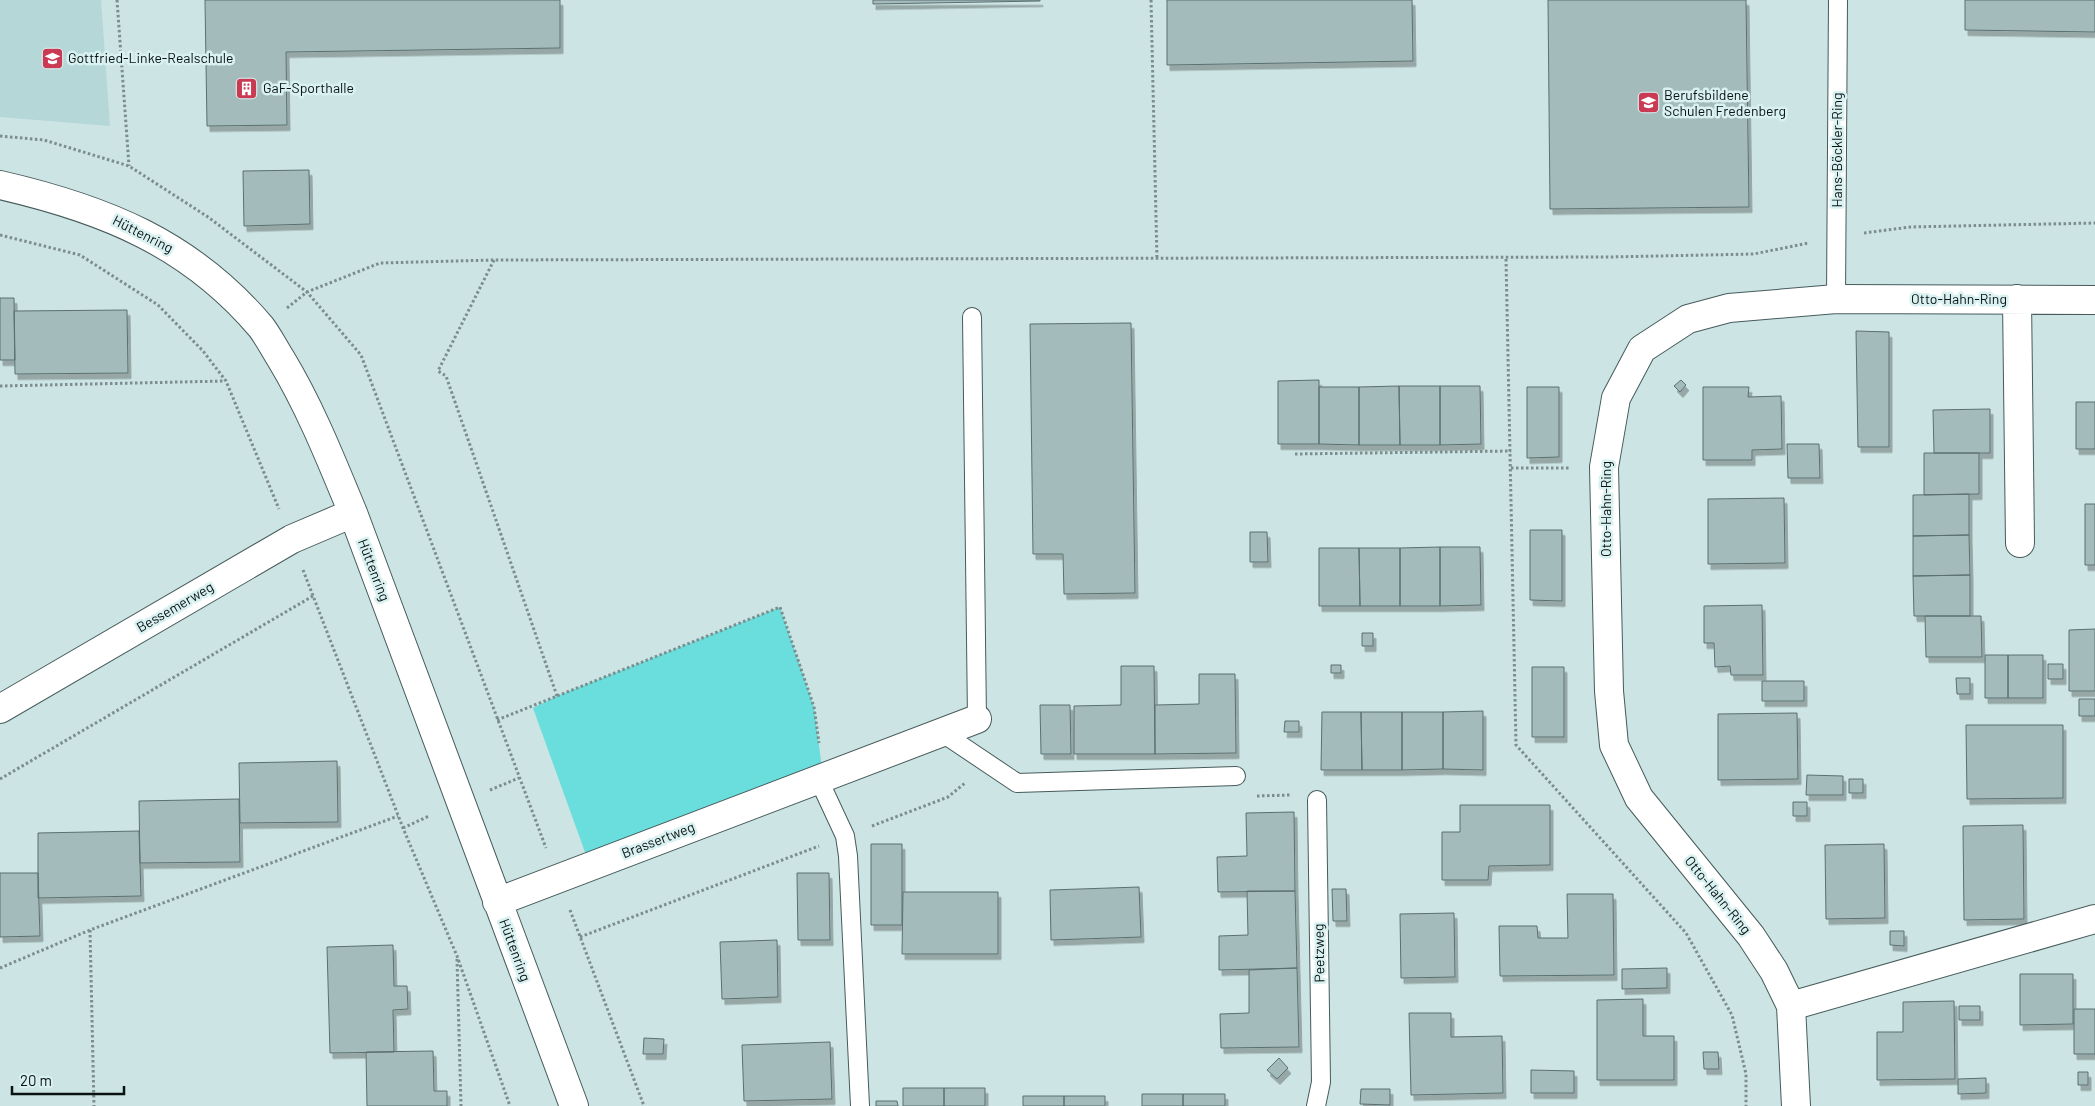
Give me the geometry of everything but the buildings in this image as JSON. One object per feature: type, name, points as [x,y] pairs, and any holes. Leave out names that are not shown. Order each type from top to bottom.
[{"type":"street","name":"Hüttenring","points":[[0,185],[57,199],[118,220],[177,251],[224,288],[262,328],[296,383],[320,434],[353,513],[574,1106]]},
{"type":"street","name":"Otto-Hahn-Ring","points":[[1796,1106],[1791,1006],[1774,971],[1751,936],[1639,798],[1614,745],[1609,691],[1604,468],[1616,398],[1642,349],[1688,319],[1729,308],[1836,299],[2095,300]]},
{"type":"street","name":"Otto-Hahn-Ring","points":[[2017,300],[2020,543]]},
{"type":"street","name":"Bessemerweg","points":[[0,709],[292,540],[353,513]]},
{"type":"street","name":"Brassertweg","points":[[497,902],[977,718]]},
{"type":"street","points":[[1791,1006],[2095,920]]},
{"type":"lane","name":"Hans-Böckler-Ring","points":[[1836,299],[1838,0]]},
{"type":"lane","points":[[972,317],[977,718]]},
{"type":"lane","points":[[941,732],[1017,783],[1236,776]]},
{"type":"lane","points":[[821,777],[845,836],[848,856],[860,1106]]},
{"type":"lane","name":"Peetzweg","points":[[1316,1106],[1321,1082],[1317,800]]},
{"type":"path","points":[[117,0],[129,166]]},
{"type":"path","points":[[1151,0],[1156,260]]},
{"type":"path","points":[[262,328],[306,292],[380,263],[494,260],[1506,258],[1754,254],[1836,237],[1910,227],[2095,223]]},
{"type":"path","points":[[0,235],[80,255],[158,305],[203,352],[226,381],[292,540],[398,816],[456,956],[510,1106]]},
{"type":"path","points":[[494,260],[438,371],[446,376],[557,696]]},
{"type":"path","points":[[0,386],[226,381]]},
{"type":"path","points":[[1295,454],[1511,451]]},
{"type":"path","points":[[1511,468],[1604,468]]},
{"type":"path","points":[[0,779],[313,596]]},
{"type":"path","points":[[497,720],[780,607],[814,707],[821,777]]},
{"type":"path","points":[[580,937],[948,797],[988,763]]},
{"type":"path","points":[[1236,776],[1236,796],[1317,794],[1317,800]]},
{"type":"path","points":[[0,968],[90,930],[398,816]]},
{"type":"path","points":[[90,930],[94,1106]]},
{"type":"path","points":[[456,956],[461,1106]]},
{"type":"shaded area","name":"Gottfried-Linke-Realschule","points":[[0,0],[101,0],[110,126],[0,117]]},
{"type":"shaded area","points":[[780,607],[814,707],[823,776],[590,866],[533,708],[557,696]]},
{"type":"place","name":"Gottfried-Linke-Realschule","points":[[52,58]]},
{"type":"place","name":"GaF-Sporthalle","points":[[247,88]]},
{"type":"place","name":"Berufsbildene Schulen Fredenberg","points":[[1648,103]]}]
